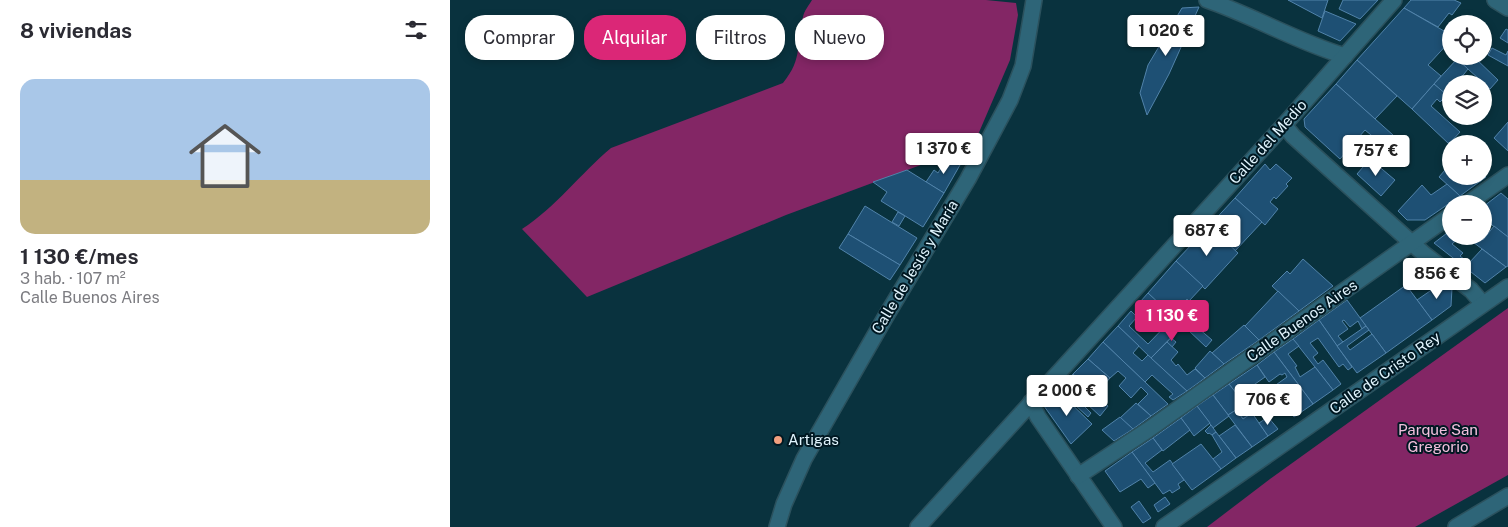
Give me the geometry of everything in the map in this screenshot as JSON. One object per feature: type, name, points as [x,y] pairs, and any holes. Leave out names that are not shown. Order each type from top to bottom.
[{"type":"street","name":"Calle de Jesús y María","points":[[777,527],[784,504],[812,444],[968,179],[1007,107],[1023,66],[1034,0]]},
{"type":"street","points":[[1207,0],[1228,7],[1326,50],[1345,56]]},
{"type":"street","name":"Calle del Medio","points":[[918,527],[1284,125],[1394,0]]},
{"type":"street","points":[[1495,0],[1508,8]]},
{"type":"street","points":[[1284,125],[1293,136],[1412,244],[1471,290],[1483,304]]},
{"type":"street","points":[[1480,195],[1508,175]]},
{"type":"street","name":"Calle Buenos Aires","points":[[1078,476],[1148,430],[1442,222]]},
{"type":"street","name":"Calle de Cristo Rey","points":[[1164,527],[1508,287]]},
{"type":"street","points":[[1031,402],[1038,416],[1114,527]]},
{"type":"street","points":[[1456,527],[1508,496]]},
{"type":"green space","points":[[812,0],[986,0],[1016,3],[1018,15],[1010,60],[974,144],[960,165],[945,156],[786,215],[587,297],[522,229],[557,201],[611,148],[783,83],[790,74],[796,60],[884,60],[884,15],[804,15]]},
{"type":"green space","name":"Parque San Gregorio","points":[[1508,308],[1508,475],[1415,527],[1207,527],[1270,479]]},
{"type":"building","points":[[1288,0],[1328,0],[1322,18]]},
{"type":"building","points":[[1343,0],[1378,0],[1360,19],[1339,9]]},
{"type":"building","points":[[1411,0],[1454,0],[1461,3],[1452,15],[1449,13],[1442,15],[1442,22],[1438,27],[1404,8]]},
{"type":"building","points":[[1199,7],[1169,74],[1147,115],[1140,93],[1148,65],[1182,8]]},
{"type":"building","points":[[1404,8],[1442,30],[1442,50],[1428,65],[1441,76],[1412,109],[1357,60]]},
{"type":"building","points":[[1325,11],[1356,24],[1340,41],[1318,31]]},
{"type":"building","points":[[1506,29],[1508,30],[1508,43],[1500,38]]},
{"type":"building","points":[[1492,48],[1506,55],[1508,51],[1508,66],[1492,57]]},
{"type":"building","points":[[1357,60],[1397,96],[1375,119],[1336,84]]},
{"type":"building","points":[[1451,65],[1464,65],[1468,69],[1463,75],[1442,75]]},
{"type":"building","points":[[1464,65],[1482,65],[1498,80],[1492,87],[1492,75],[1475,75]]},
{"type":"building","points":[[1442,75],[1442,91],[1434,84]]},
{"type":"building","points":[[1336,84],[1393,135],[1383,145],[1365,130],[1340,159],[1305,127],[1304,119]]},
{"type":"building","points":[[1434,84],[1442,91],[1442,100],[1440,102],[1437,99],[1431,106],[1442,116],[1442,125],[1452,125],[1460,132],[1457,135],[1442,135],[1442,137],[1412,109]]},
{"type":"building","points":[[1508,122],[1508,151],[1494,138]]},
{"type":"building","points":[[947,157],[960,165],[944,193],[926,182],[934,170],[938,173]]},
{"type":"building","points":[[1370,159],[1395,180],[1381,196],[1357,174]]},
{"type":"building","points":[[1265,164],[1270,170],[1276,164],[1292,178],[1286,184],[1288,186],[1276,199],[1274,197],[1270,202],[1278,209],[1265,225],[1235,198]]},
{"type":"building","points":[[907,170],[944,193],[923,227],[881,201],[887,192],[873,182]]},
{"type":"building","points":[[1422,185],[1431,195],[1448,185],[1459,195],[1442,195],[1442,208],[1425,220],[1407,220],[1398,211]]},
{"type":"building","points":[[1448,185],[1475,185],[1461,195]]},
{"type":"building","points":[[1501,193],[1508,199],[1508,237],[1492,225],[1492,200]]},
{"type":"building","points":[[1235,198],[1262,222],[1235,251],[1209,226]]},
{"type":"building","points":[[865,206],[917,238],[900,265],[848,234]]},
{"type":"building","points":[[898,212],[905,216],[899,226],[892,222]]},
{"type":"building","points":[[1209,226],[1238,253],[1205,289],[1176,261]]},
{"type":"building","points":[[1494,226],[1508,237],[1508,266],[1506,267],[1477,245],[1492,245],[1492,229]]},
{"type":"building","points":[[848,234],[900,265],[890,280],[839,248]]},
{"type":"building","points":[[1442,237],[1442,245],[1453,245],[1463,253],[1460,256],[1469,263],[1482,249],[1506,267],[1485,283],[1434,243]]},
{"type":"building","points":[[1303,259],[1333,286],[1299,311],[1272,286],[1287,271],[1290,274]]},
{"type":"building","points":[[1176,261],[1203,286],[1189,301],[1187,299],[1172,316],[1148,293]]},
{"type":"building","points":[[1443,282],[1452,288],[1451,306],[1432,320],[1417,300]]},
{"type":"building","points":[[1406,285],[1432,320],[1386,353],[1360,318]]},
{"type":"building","points":[[1278,291],[1299,311],[1259,340],[1245,326]]},
{"type":"building","points":[[1148,293],[1164,308],[1156,317],[1140,302]]},
{"type":"building","points":[[1347,300],[1366,326],[1362,329],[1358,321],[1350,327],[1344,320],[1342,321],[1348,329],[1338,336],[1343,342],[1337,346],[1319,320]]},
{"type":"building","points":[[1131,311],[1137,317],[1129,326],[1148,344],[1174,317],[1183,325],[1151,358],[1118,326]]},
{"type":"building","points":[[1319,320],[1352,367],[1348,370],[1343,364],[1339,367],[1318,338],[1310,343],[1318,353],[1313,357],[1318,364],[1323,360],[1341,384],[1333,390],[1293,339]]},
{"type":"building","points":[[1191,322],[1212,340],[1206,347],[1186,328]]},
{"type":"building","points":[[1244,325],[1259,340],[1224,364],[1212,353]]},
{"type":"building","points":[[1118,326],[1139,346],[1133,353],[1142,361],[1148,355],[1187,391],[1173,400],[1169,397],[1173,394],[1152,375],[1145,382],[1103,342]]},
{"type":"building","points":[[1366,326],[1369,330],[1347,346],[1350,350],[1372,334],[1386,353],[1357,373],[1337,346]]},
{"type":"building","points":[[1171,338],[1176,342],[1172,347],[1167,342]]},
{"type":"building","points":[[1293,339],[1299,346],[1288,354],[1297,366],[1295,367],[1300,377],[1315,367],[1333,390],[1313,404],[1274,352]]},
{"type":"building","points":[[1103,342],[1168,404],[1151,416],[1138,404],[1148,394],[1141,387],[1131,398],[1119,386],[1126,378],[1118,371],[1110,378],[1088,359]]},
{"type":"building","points":[[1167,342],[1178,352],[1171,360],[1176,366],[1178,364],[1187,375],[1195,369],[1205,378],[1187,391],[1151,358]]},
{"type":"building","points":[[1210,351],[1224,364],[1205,378],[1195,368]]},
{"type":"building","points":[[1274,352],[1313,404],[1294,417],[1273,387],[1287,377],[1285,373],[1280,374],[1269,382],[1257,365]]},
{"type":"building","points":[[1088,359],[1110,378],[1095,395],[1073,374]]},
{"type":"building","points":[[1257,365],[1265,377],[1238,396],[1229,384]]},
{"type":"building","points":[[1073,374],[1108,406],[1100,416],[1086,403],[1084,406],[1091,413],[1088,417],[1059,390]]},
{"type":"building","points":[[1229,384],[1252,413],[1243,419],[1236,410],[1228,415],[1213,395]]},
{"type":"building","points":[[1058,391],[1092,424],[1071,444],[1044,406]]},
{"type":"building","points":[[1213,395],[1229,416],[1213,428],[1197,406]]},
{"type":"building","points":[[1136,403],[1151,416],[1133,429],[1120,418]]},
{"type":"building","points":[[1197,406],[1210,423],[1194,436],[1181,418]]},
{"type":"building","points":[[1236,410],[1243,419],[1252,413],[1268,436],[1252,447],[1228,415]]},
{"type":"building","points":[[1120,417],[1133,429],[1114,441],[1102,430]]},
{"type":"building","points":[[1268,417],[1278,429],[1268,436],[1259,423]]},
{"type":"building","points":[[1181,418],[1190,430],[1163,451],[1153,438]]},
{"type":"building","points":[[1211,425],[1216,432],[1212,435],[1205,431]]},
{"type":"building","points":[[1235,425],[1252,447],[1236,458],[1219,436]]},
{"type":"building","points":[[1216,432],[1236,458],[1221,469],[1213,459],[1222,452],[1212,435]]},
{"type":"building","points":[[1153,438],[1162,450],[1145,463],[1153,472],[1170,460],[1184,480],[1178,484],[1180,488],[1172,493],[1170,490],[1163,494],[1132,452]]},
{"type":"building","points":[[1201,444],[1221,469],[1192,490],[1172,464]]},
{"type":"building","points":[[1132,452],[1155,483],[1148,488],[1141,479],[1120,492],[1105,471]]},
{"type":"building","points":[[1165,497],[1170,504],[1158,512],[1154,505]]},
{"type":"building","points":[[1139,501],[1151,518],[1143,523],[1131,507]]},
{"type":"place","name":"Artigas","points":[[778,440]]}]
